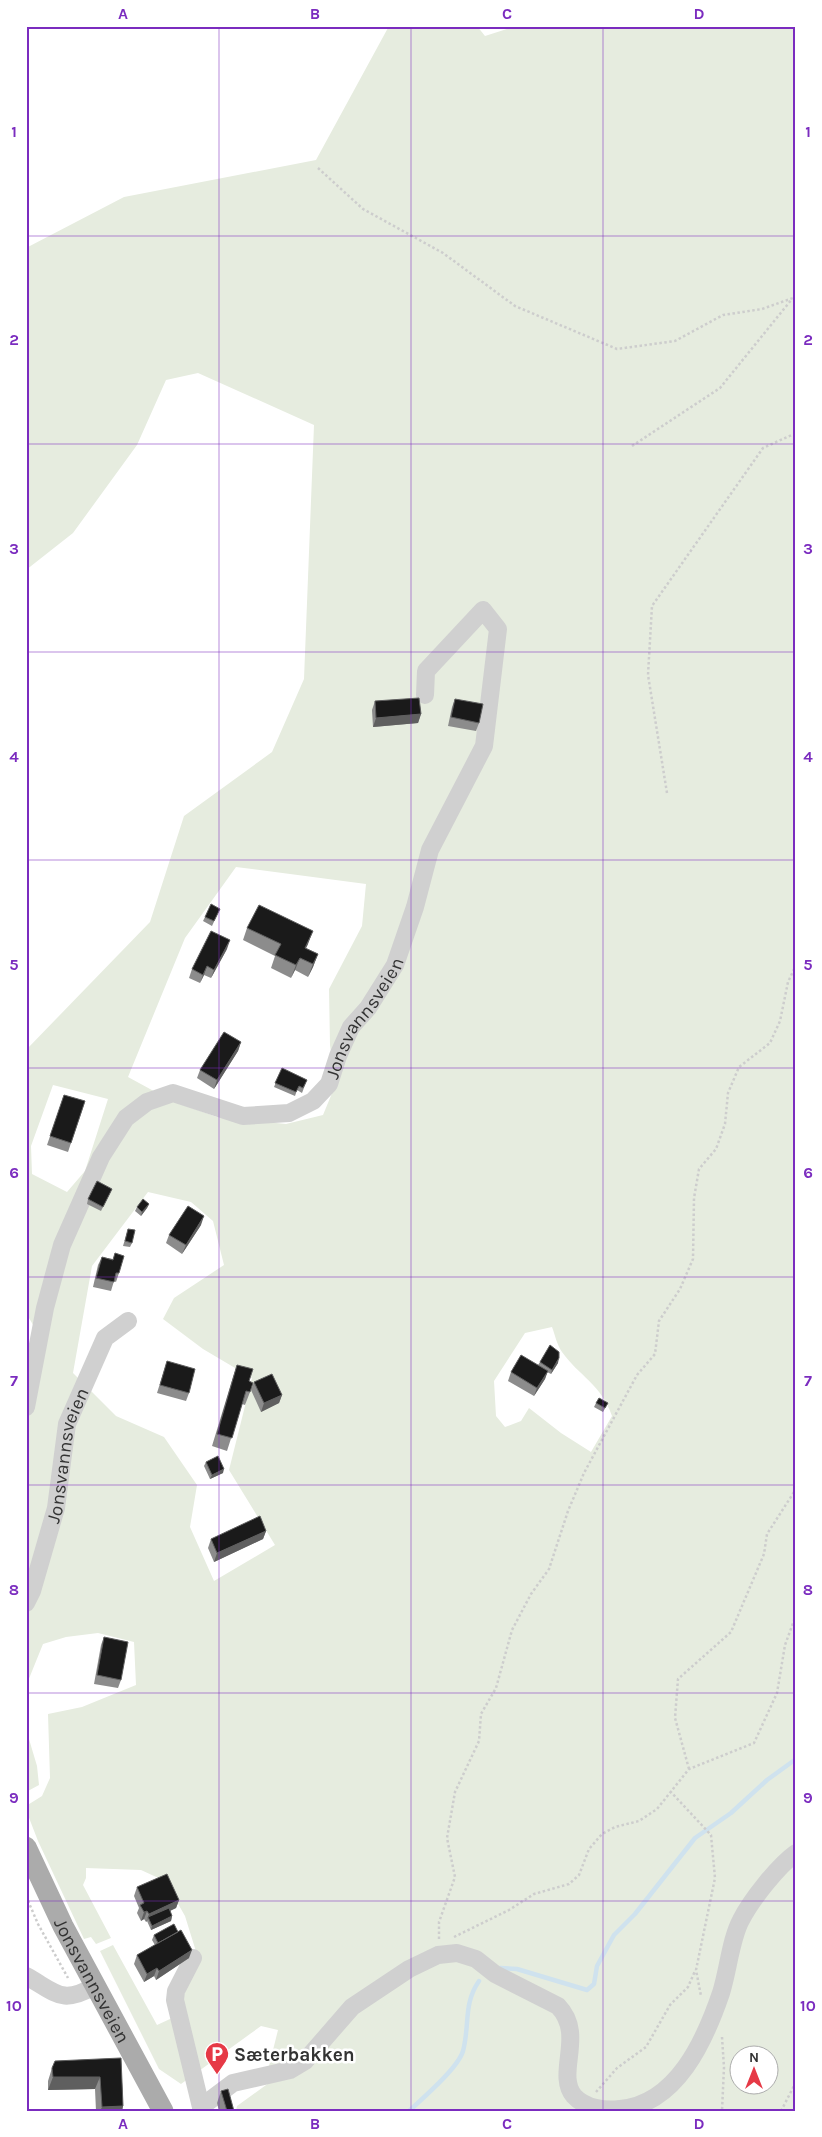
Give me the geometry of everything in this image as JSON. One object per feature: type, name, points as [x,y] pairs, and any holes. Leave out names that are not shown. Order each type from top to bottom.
[{"type":"main road","name":"Jonsvannsveien","points":[[26,1847],[63,1926],[163,2111]]},
{"type":"street","name":"Jonsvannsveien","points":[[26,1407],[45,1308],[62,1245],[101,1157],[126,1118],[147,1102],[173,1093],[243,1116],[289,1113],[313,1101],[329,1084],[338,1056],[351,1027],[368,1008],[396,965],[415,907],[430,850],[484,746],[498,629],[483,610],[426,671],[425,695]]},
{"type":"street","name":"Jonsvannsveien","points":[[26,1602],[32,1591],[56,1508],[67,1424],[105,1338],[128,1322]]},
{"type":"street","points":[[193,1958],[176,1991],[175,2000],[202,2109],[233,2083],[290,2070],[305,2061],[352,2007],[409,1969],[438,1955],[457,1953],[476,1959],[495,1974],[558,2006],[566,2014],[570,2025],[572,2041],[568,2064],[569,2082],[574,2095],[586,2105],[618,2110],[634,2107],[659,2095],[692,2058],[714,2010],[740,1920],[782,1863],[796,1853]]},
{"type":"street","points":[[26,1976],[55,1992],[68,1996],[78,1995],[95,1986]]},
{"type":"path","points":[[318,168],[363,209],[443,253],[515,306],[616,349],[675,341],[724,315],[762,309],[793,298]]},
{"type":"path","points":[[632,446],[720,388],[796,294]]},
{"type":"path","points":[[667,793],[648,674],[652,606],[763,448],[796,434]]},
{"type":"path","points":[[438,1955],[439,1922],[455,1877],[447,1838],[455,1792],[479,1741],[481,1714],[496,1688],[512,1630],[531,1594],[549,1569],[568,1511],[584,1473],[637,1375],[655,1354],[659,1321],[680,1289],[693,1259],[694,1198],[699,1169],[716,1148],[725,1124],[728,1093],[740,1067],[770,1043],[780,1021],[788,982],[796,965]]},
{"type":"path","points":[[689,1769],[675,1718],[678,1679],[731,1632],[764,1554],[767,1534],[796,1489]]},
{"type":"path","points":[[438,1955],[456,1935],[509,1910],[534,1894],[569,1884],[579,1875],[589,1849],[602,1834],[615,1827],[639,1821],[657,1809],[689,1769],[754,1743],[777,1693],[785,1645],[796,1615]]},
{"type":"path","points":[[586,2105],[617,2068],[646,2047],[670,2004],[688,1987],[696,1970],[715,1878],[711,1835],[670,1791]]},
{"type":"path","points":[[696,1970],[702,1998],[714,2010],[721,2023],[724,2067],[722,2111]]},
{"type":"path","points":[[781,2111],[796,2082]]},
{"type":"shaded area","points":[[389,26],[477,26],[485,36],[516,26],[796,26],[796,2111],[236,2111],[237,2106],[273,2080],[269,2066],[278,2030],[261,2026],[181,2084],[159,2069],[100,1951],[113,1945],[157,2025],[183,2013],[182,2000],[198,1958],[185,1916],[165,1881],[141,1870],[86,1868],[86,1878],[83,1885],[111,1938],[96,1944],[91,1937],[84,1939],[38,1841],[26,1810],[26,1806],[42,1796],[50,1778],[48,1714],[82,1707],[136,1685],[134,1642],[98,1633],[66,1637],[43,1644],[26,1686],[26,1422],[45,1345],[26,1313],[26,1050],[150,922],[184,816],[272,752],[304,679],[314,425],[198,373],[166,380],[137,445],[73,533],[26,570],[26,248],[124,197],[316,160]],"holes":[[[236,867],[366,884],[362,926],[329,989],[330,1045],[335,1086],[323,1115],[286,1124],[217,1117],[172,1101],[128,1077],[185,938]],[[53,1085],[108,1099],[85,1171],[67,1192],[32,1174],[31,1146]],[[148,1192],[191,1202],[213,1221],[224,1265],[174,1298],[163,1319],[203,1349],[252,1378],[229,1470],[275,1545],[214,1581],[190,1527],[197,1485],[164,1437],[116,1416],[73,1373],[92,1266]],[[552,1327],[562,1352],[596,1388],[607,1405],[612,1416],[591,1452],[561,1433],[529,1408],[521,1421],[505,1427],[496,1416],[494,1381],[525,1333]]]},
{"type":"shaded area","points":[[26,1729],[37,1766],[39,1785],[26,1792]]},
{"type":"building","points":[[419,698],[421,714],[376,718],[375,701]]},
{"type":"building","points":[[455,699],[483,704],[479,723],[451,717]]},
{"type":"building","points":[[211,904],[220,909],[214,921],[205,917]]},
{"type":"building","points":[[259,905],[313,931],[305,948],[318,954],[313,964],[300,958],[296,965],[275,955],[281,944],[247,928]]},
{"type":"building","points":[[211,931],[230,940],[214,970],[207,966],[203,975],[192,969]]},
{"type":"building","points":[[224,1032],[241,1042],[217,1080],[200,1070]]},
{"type":"building","points":[[282,1068],[307,1080],[303,1088],[299,1086],[296,1092],[275,1083]]},
{"type":"building","points":[[64,1095],[85,1101],[71,1143],[50,1136]]},
{"type":"building","points":[[97,1181],[112,1189],[103,1207],[88,1199]]},
{"type":"building","points":[[143,1199],[149,1204],[142,1212],[137,1207]]},
{"type":"building","points":[[188,1206],[204,1216],[186,1245],[169,1235]]},
{"type":"building","points":[[128,1229],[135,1230],[132,1243],[125,1241]]},
{"type":"building","points":[[115,1253],[124,1256],[114,1282],[96,1278],[102,1257],[113,1260]]},
{"type":"building","points":[[550,1345],[559,1352],[559,1358],[552,1370],[540,1362]]},
{"type":"building","points":[[521,1355],[548,1371],[537,1388],[511,1372]]},
{"type":"building","points":[[167,1361],[195,1369],[189,1393],[160,1385]]},
{"type":"building","points":[[237,1365],[253,1369],[249,1381],[253,1383],[250,1392],[246,1391],[232,1438],[217,1434]]},
{"type":"building","points":[[272,1374],[282,1395],[264,1403],[254,1382]]},
{"type":"building","points":[[599,1398],[608,1403],[605,1408],[596,1403]]},
{"type":"building","points":[[218,1456],[224,1469],[212,1475],[206,1462]]},
{"type":"building","points":[[260,1516],[266,1531],[217,1553],[211,1539]]},
{"type":"building","points":[[104,1637],[128,1642],[121,1680],[97,1675]]},
{"type":"building","points":[[167,1874],[179,1900],[149,1914],[147,1911],[144,1912],[140,1905],[144,1903],[137,1887]]},
{"type":"building","points":[[169,1908],[172,1916],[152,1926],[148,1917]]},
{"type":"building","points":[[174,1924],[178,1932],[158,1943],[154,1935]]},
{"type":"building","points":[[181,1930],[192,1950],[159,1971],[157,1968],[147,1974],[137,1955]]},
{"type":"building","points":[[121,2058],[123,2106],[102,2107],[100,2077],[53,2077],[52,2068],[55,2061]]},
{"type":"building","points":[[228,2089],[234,2111],[227,2111],[221,2091]]},
{"type":"waterway","points":[[500,1968],[517,1969],[587,1990],[594,1984],[597,1966],[614,1935],[635,1914],[695,1838],[731,1813],[767,1780],[796,1759]]},
{"type":"waterway","points":[[409,2111],[439,2082],[460,2058],[465,2041],[469,2006],[479,1981]]},
{"type":"place","name":"Sæterbakken","points":[[217,2075]]}]
